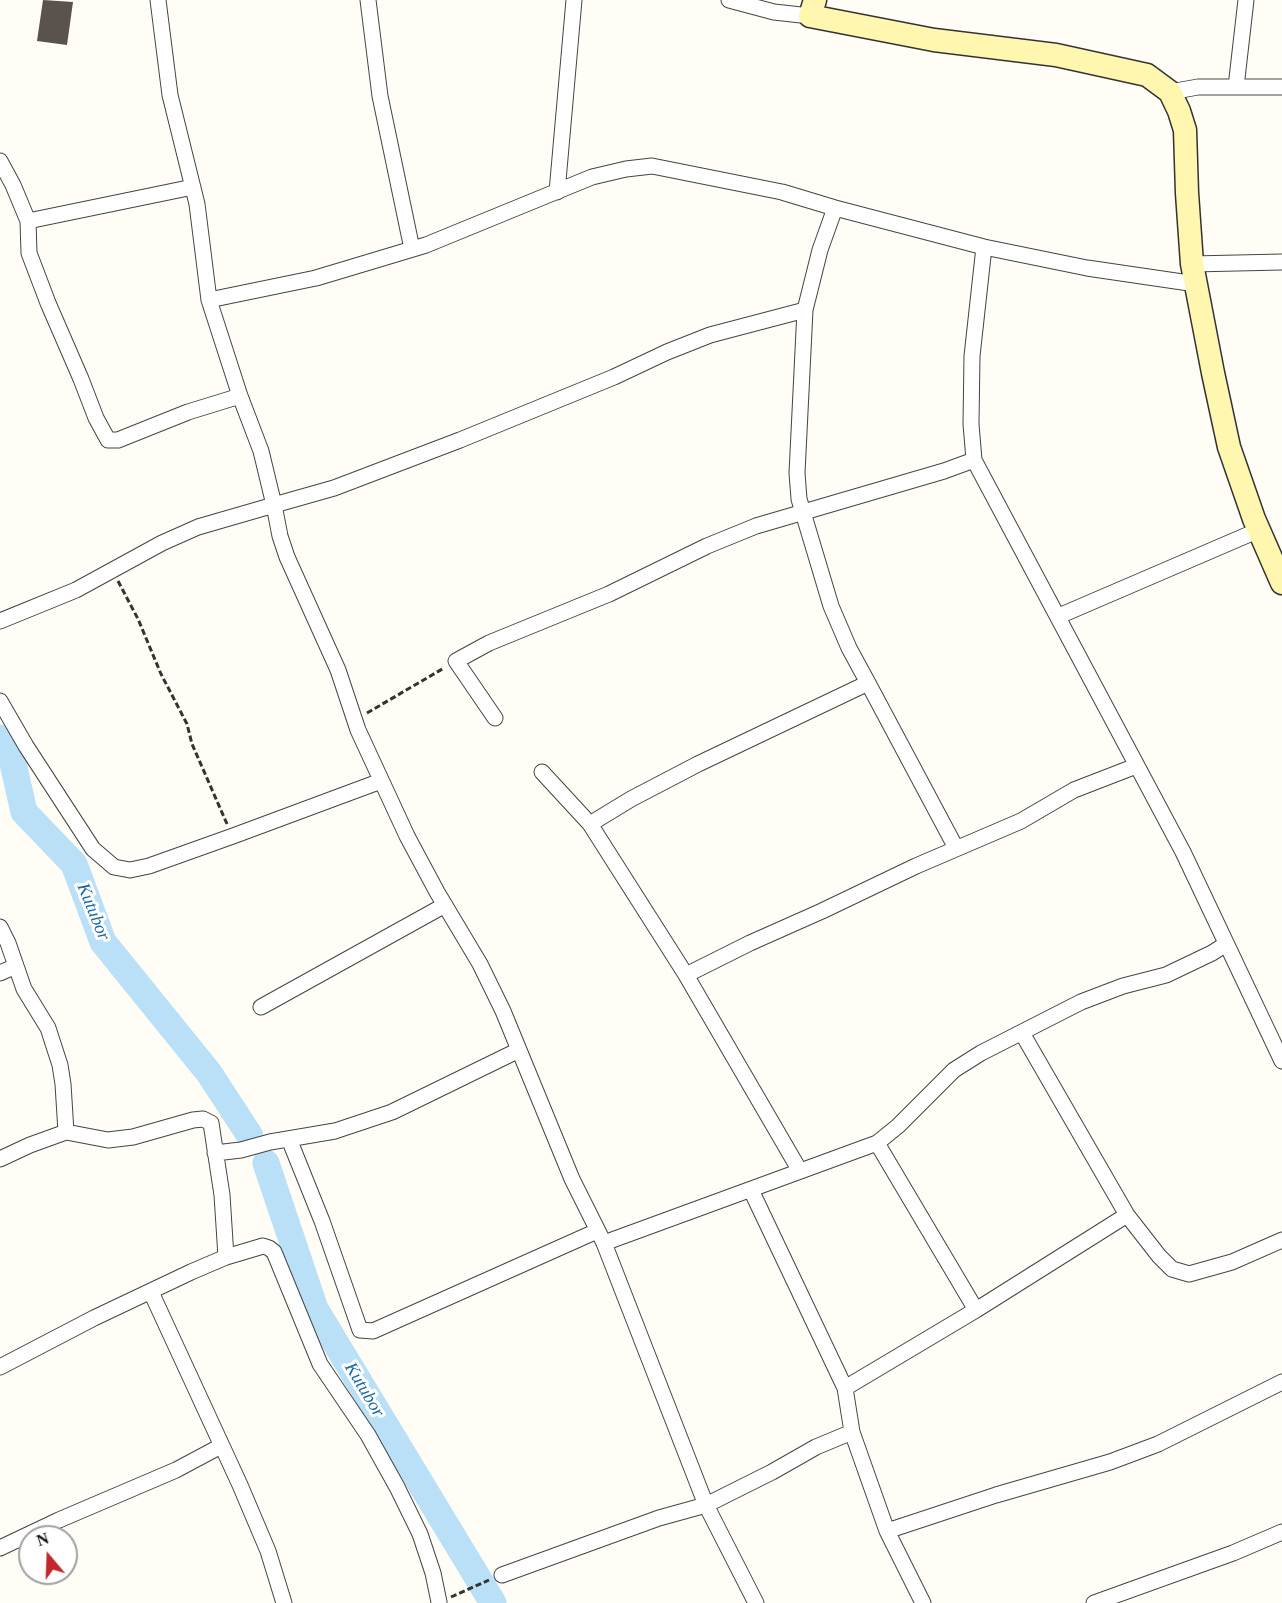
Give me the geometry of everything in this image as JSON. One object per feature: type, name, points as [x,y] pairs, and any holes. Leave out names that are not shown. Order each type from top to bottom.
[{"type":"street","points":[[158,0],[170,95],[193,187],[209,300],[240,396],[261,451],[287,557],[338,670],[355,720],[381,781],[407,836],[480,964],[519,1050],[572,1179],[600,1237],[706,1504],[756,1603]]},
{"type":"street","points":[[368,0],[380,96],[412,249]]},
{"type":"street","points":[[557,192],[574,0]]},
{"type":"street","points":[[729,0],[774,12],[813,8],[934,39],[1056,56],[1147,75],[1170,92],[1185,130],[1187,193],[1194,274],[1212,373],[1229,447],[1259,531],[1282,583]]},
{"type":"street","points":[[1236,87],[1246,0]]},
{"type":"street","points":[[1170,92],[1198,87],[1282,87]]},
{"type":"street","points":[[0,162],[13,185],[28,221],[29,253],[96,418],[108,440],[118,440],[188,412],[240,396]]},
{"type":"street","points":[[209,300],[316,278],[412,249],[592,177],[652,166],[782,192],[984,247],[1087,268],[1194,274],[1282,262]]},
{"type":"street","points":[[28,221],[193,187]]},
{"type":"street","points":[[835,208],[820,250],[805,310],[797,473],[799,499],[831,606],[849,648],[956,848]]},
{"type":"street","points":[[984,247],[972,356],[971,424],[974,460],[1183,852],[1282,1061]]},
{"type":"street","points":[[0,621],[76,590],[162,543],[198,527],[334,488],[471,436],[710,335],[805,310]]},
{"type":"street","points":[[495,717],[456,661],[489,643],[609,594],[707,546],[756,526],[974,460]]},
{"type":"street","points":[[1059,616],[1259,531]]},
{"type":"street","points":[[590,824],[631,799],[689,769],[868,684]]},
{"type":"street","points":[[0,701],[26,746],[93,849],[114,867],[130,870],[149,866],[381,781]]},
{"type":"street","points":[[686,975],[956,848],[1021,821],[1074,790],[1136,766]]},
{"type":"street","points":[[542,772],[590,824],[686,975],[800,1171]]},
{"type":"street","points":[[261,1007],[445,906]]},
{"type":"street","points":[[0,927],[24,989],[48,1028],[60,1065],[66,1132]]},
{"type":"street","points":[[289,1139],[322,1221],[360,1330],[373,1331],[600,1237],[751,1190],[877,1143],[898,1126],[954,1070],[981,1053],[1081,1002],[1123,986],[1166,975],[1226,944]]},
{"type":"street","points":[[0,973],[16,966]]},
{"type":"street","points":[[1022,1033],[1127,1215],[1172,1269],[1189,1274],[1232,1262],[1282,1240]]},
{"type":"street","points":[[215,1153],[335,1131],[392,1112],[519,1050]]},
{"type":"street","points":[[0,1159],[66,1132],[108,1140],[134,1137],[203,1119],[211,1123],[222,1196],[226,1257]]},
{"type":"street","points":[[877,1143],[976,1310]]},
{"type":"street","points":[[751,1190],[844,1388],[852,1432],[888,1530],[923,1603]]},
{"type":"street","points":[[844,1388],[976,1310],[1127,1215]]},
{"type":"street","points":[[0,1367],[94,1318],[191,1272],[226,1257],[262,1246],[269,1248],[274,1252],[320,1364],[368,1435],[398,1487],[420,1534],[441,1601]]},
{"type":"street","points":[[151,1292],[240,1485],[268,1551],[284,1603]]},
{"type":"street","points":[[888,1530],[1158,1444],[1282,1382]]},
{"type":"street","points":[[502,1575],[659,1518],[706,1504],[772,1472],[816,1447],[852,1432]]},
{"type":"street","points":[[0,1548],[58,1520],[176,1470],[221,1446]]},
{"type":"street","points":[[1094,1603],[1282,1533]]},
{"type":"path","points":[[112,572],[138,619],[161,674],[187,724],[192,744],[233,836]]},
{"type":"path","points":[[355,720],[456,661]]},
{"type":"path","points":[[441,1601],[502,1575]]},
{"type":"building","points":[[43,0],[73,2],[67,45],[37,41]]},
{"type":"waterway","name":"Kutubor","points":[[0,738],[8,741],[24,812],[74,864],[103,942],[209,1073],[250,1136]]},
{"type":"waterway","name":"Kutubor","points":[[266,1163],[315,1309],[493,1603]]}]
